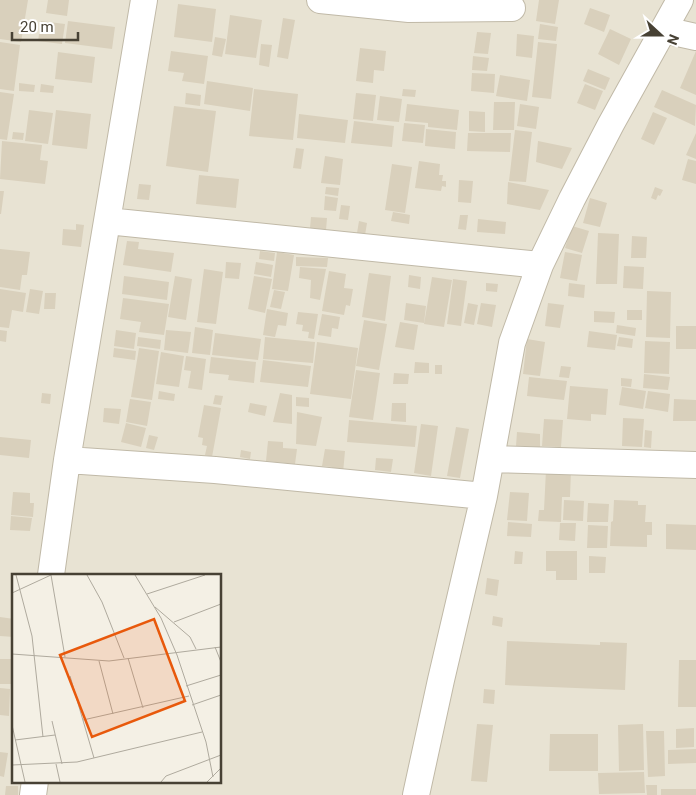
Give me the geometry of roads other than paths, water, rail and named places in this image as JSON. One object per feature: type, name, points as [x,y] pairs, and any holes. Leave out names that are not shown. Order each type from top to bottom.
[{"type":"street","points":[[51,574],[67,460],[144,0]]},
{"type":"street","points":[[320,0],[408,9],[512,8]]},
{"type":"street","points":[[416,795],[440,680],[484,496],[512,343],[540,265],[611,124],[680,0]]},
{"type":"street","points":[[664,30],[696,37]]},
{"type":"street","points":[[107,221],[540,265]]},
{"type":"street","points":[[491,459],[696,465]]},
{"type":"street","points":[[67,460],[215,470],[484,496]]},
{"type":"street","points":[[33,795],[35,782]]}]
